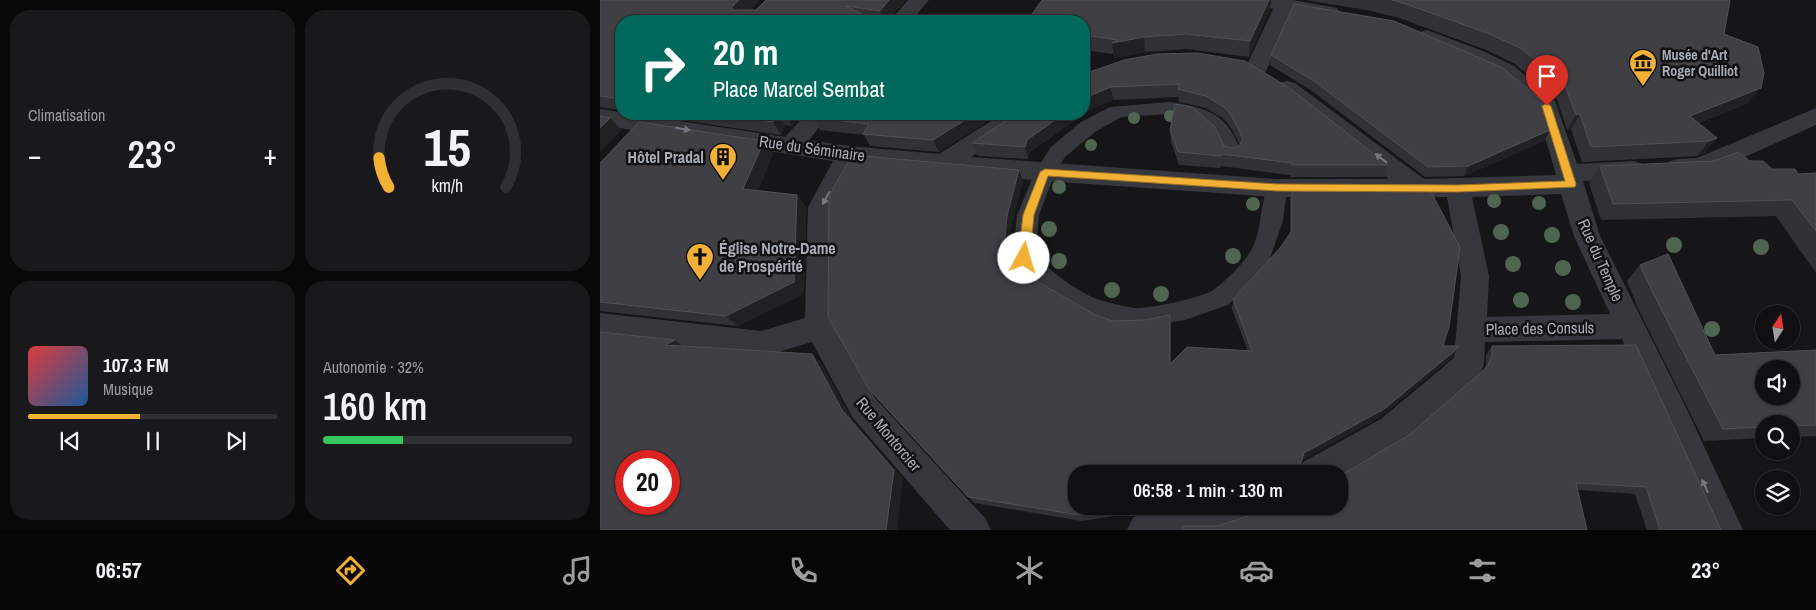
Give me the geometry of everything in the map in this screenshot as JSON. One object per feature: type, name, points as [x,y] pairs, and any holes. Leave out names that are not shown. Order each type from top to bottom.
[{"type":"street","points":[[905,15],[919,0]]},
{"type":"street","points":[[1257,0],[1349,15]]},
{"type":"street","points":[[1286,5],[1247,66],[1292,91],[1419,188]]},
{"type":"street","name":"Rue du Temple","points":[[1407,29],[1476,56],[1506,71],[1547,106],[1588,236],[1726,530]]},
{"type":"street","name":"Rue du Séminaire","points":[[660,120],[790,146],[849,155],[1035,171],[1277,188],[1458,188],[1700,167],[1816,116]]},
{"type":"street","name":"Rue du Séminaire","points":[[600,117],[615,117]]},
{"type":"street","points":[[626,143],[648,120]]},
{"type":"street","points":[[790,146],[813,120]]},
{"type":"street","points":[[943,163],[1009,120]]},
{"type":"street","points":[[600,326],[761,344],[819,327],[821,207],[849,155]]},
{"type":"street","name":"Place des Consuls","points":[[1458,188],[1476,276],[1472,330],[1631,326]]},
{"type":"street","name":"Rue Montorcier","points":[[819,327],[864,408],[973,530]]},
{"type":"street","points":[[1332,465],[1392,430],[1469,364],[1472,330]]},
{"type":"street","points":[[1145,530],[1187,522],[1210,515]]},
{"type":"lane","points":[[1231,152],[1225,135],[1198,113],[1170,108],[1117,111],[1088,127],[1035,171],[1024,258],[1047,281],[1088,306],[1136,318],[1185,310],[1220,298],[1246,273],[1262,252],[1272,221],[1277,188]]},
{"type":"building","points":[[600,0],[739,0],[732,7],[732,10],[756,10],[766,0],[889,0],[880,11],[846,6],[863,15],[615,15],[615,98],[600,96]]},
{"type":"building","points":[[1042,0],[1269,0],[1250,41],[1186,34],[1144,37],[1112,43],[1118,40],[1090,36],[1090,15],[1031,15]]},
{"type":"building","name":"Musée d'Art Roger Quilliot","points":[[1392,0],[1730,0],[1724,34],[1758,47],[1764,73],[1761,88],[1690,116],[1717,138],[1709,141],[1591,147],[1580,114],[1576,115],[1565,85],[1522,49],[1490,34]]},
{"type":"building","points":[[1294,4],[1394,21],[1501,67],[1541,100],[1550,130],[1468,166],[1428,167],[1314,81],[1271,55]]},
{"type":"building","points":[[1197,53],[1245,61],[1288,87],[1388,165],[1292,165],[1292,163],[1221,154],[1221,156],[1178,152],[1170,130],[1175,104],[1192,107],[1215,127],[1224,146],[1232,148],[1239,146],[1243,139],[1231,115],[1224,107],[1206,96],[1178,89],[1179,84],[1111,87],[1090,96],[1090,72],[1124,60],[1157,54]]},
{"type":"building","points":[[600,116],[610,118],[600,128]]},
{"type":"building","points":[[836,120],[965,120],[933,140],[863,134],[869,124]]},
{"type":"building","points":[[1007,120],[1055,120],[1027,140],[1025,147],[972,143]]},
{"type":"building","name":"Église Notre-Dame de Prospérité","points":[[639,122],[764,141],[743,189],[797,195],[794,282],[726,316],[600,302],[600,163]]},
{"type":"building","points":[[1738,152],[1750,161],[1763,161],[1772,169],[1795,169],[1798,174],[1816,173],[1816,231],[1792,200],[1613,204],[1600,166],[1714,161]]},
{"type":"building","points":[[852,155],[1019,170],[1007,216],[1004,248],[1035,280],[1095,315],[1113,321],[1145,320],[1170,315],[1170,364],[1187,347],[1252,351],[1233,299],[1280,248],[1292,231],[1292,188],[1429,188],[1460,247],[1449,327],[1443,346],[1458,346],[1458,348],[1384,409],[1304,453],[1300,465],[1068,465],[1068,513],[968,497],[869,389],[828,317],[830,194]]},
{"type":"building","points":[[1668,254],[1715,355],[1816,350],[1816,425],[1800,426],[1800,415],[1755,415],[1755,427],[1723,429],[1640,265]]},
{"type":"building","points":[[600,332],[675,340],[665,345],[812,354],[842,410],[894,470],[886,530],[600,530]]},
{"type":"building","points":[[1636,345],[1721,530],[1660,530],[1646,487],[1576,483],[1587,530],[1182,530],[1182,526],[1218,526],[1251,515],[1348,515],[1348,471],[1409,435],[1487,367],[1492,356],[1492,346]]},
{"type":"place","name":"Musée d'Art Roger Quilliot","points":[[1643,87]]},
{"type":"place","name":"Hôtel Pradal","points":[[723,181]]},
{"type":"place","name":"Église Notre-Dame de Prospérité","points":[[700,281]]},
{"type":"route","points":[[1024,258],[1028,215],[1045,172],[1277,188],[1458,188],[1571,184],[1547,106]]}]
